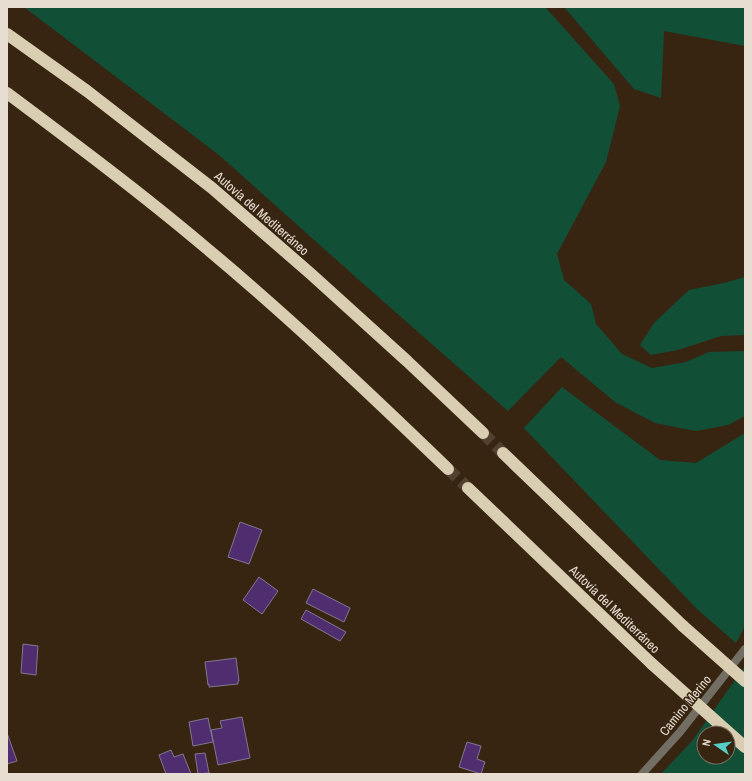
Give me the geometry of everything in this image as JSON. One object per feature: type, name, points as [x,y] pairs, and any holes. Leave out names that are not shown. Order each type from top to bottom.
[{"type":"highway","name":"Autovía del Mediterráneo","points":[[7,34],[87,91],[212,188],[312,274],[407,360],[483,433]]},
{"type":"highway","points":[[7,93],[205,247],[280,312],[375,399],[448,469]]},
{"type":"highway","points":[[503,453],[683,626],[745,680]]},
{"type":"highway","name":"Autovía del Mediterráneo","points":[[468,488],[652,664],[745,747]]},
{"type":"street","name":"Camino Merino","points":[[642,774],[680,732],[745,649]]},
{"type":"green space","points":[[24,7],[545,7],[614,84],[620,106],[606,162],[557,254],[564,280],[591,304],[596,324],[622,354],[652,368],[686,362],[709,352],[745,351],[745,416],[728,425],[696,431],[655,423],[615,402],[561,357],[508,411],[219,155]]},
{"type":"green space","points":[[564,7],[745,7],[745,46],[664,31],[661,98],[634,89]]},
{"type":"green space","points":[[745,277],[745,335],[721,336],[678,350],[651,355],[640,345],[654,323],[689,290]]},
{"type":"green space","points":[[562,387],[660,460],[696,463],[745,433],[745,626],[736,643],[697,609],[524,428]]},
{"type":"green space","points":[[745,666],[745,774],[661,774],[696,735],[696,765],[736,765],[736,725],[703,725]]},
{"type":"building","points":[[240,522],[262,530],[249,564],[228,557]]},
{"type":"building","points":[[259,577],[278,591],[262,614],[243,600]]},
{"type":"building","points":[[313,589],[350,608],[344,622],[306,603]]},
{"type":"building","points":[[306,610],[346,632],[340,641],[301,619]]},
{"type":"building","points":[[23,644],[38,646],[36,675],[21,673]]},
{"type":"building","points":[[236,658],[239,681],[238,684],[209,687],[205,662]]},
{"type":"building","points":[[242,717],[250,758],[218,765],[211,730],[222,728],[220,721]]},
{"type":"building","points":[[208,718],[213,742],[193,746],[189,722]]},
{"type":"building","points":[[7,733],[17,761],[7,764]]},
{"type":"building","points":[[467,742],[481,746],[477,759],[485,762],[481,774],[459,767]]},
{"type":"building","points":[[171,750],[174,757],[183,754],[191,774],[166,774],[159,755]]},
{"type":"building","points":[[205,753],[209,773],[198,774],[195,754]]},
{"type":"tunnel","points":[[483,433],[503,453]]},
{"type":"tunnel","points":[[448,469],[468,488]]}]
